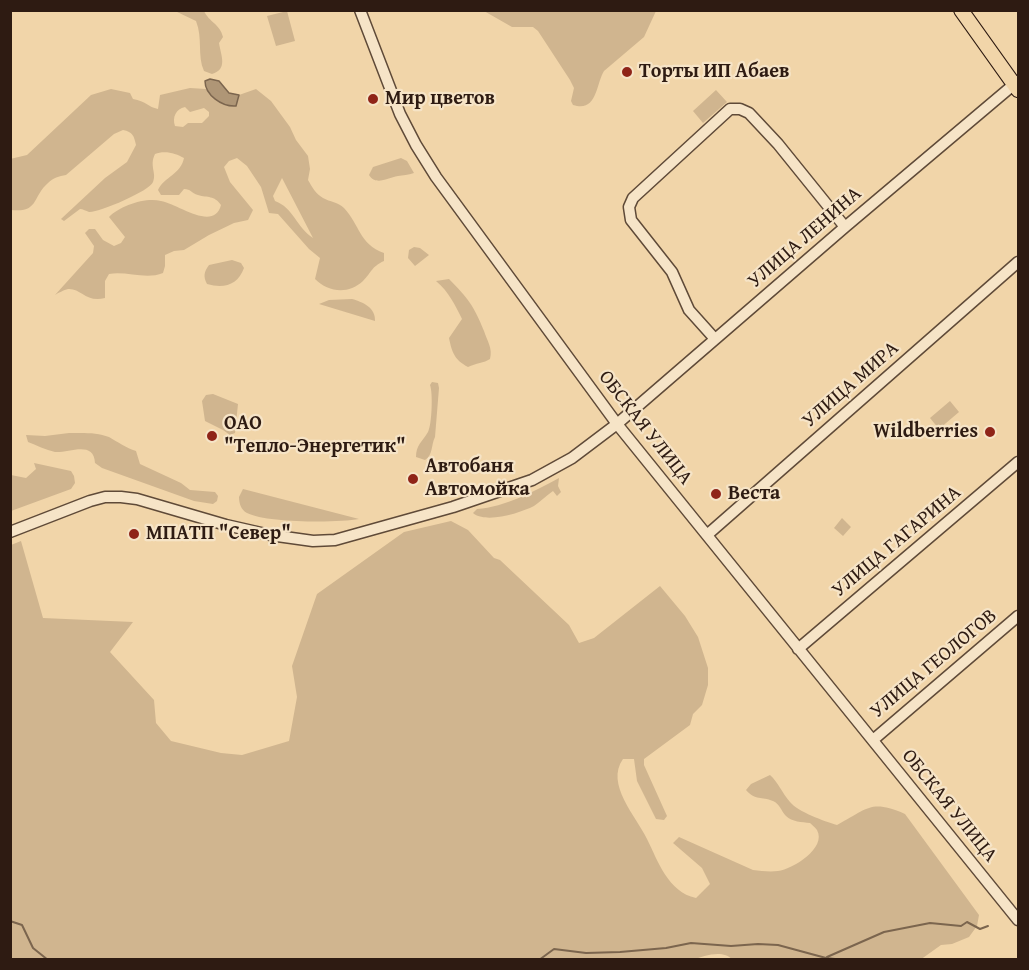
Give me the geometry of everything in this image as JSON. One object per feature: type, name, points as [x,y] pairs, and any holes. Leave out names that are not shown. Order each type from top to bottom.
[{"type":"main road","points":[[961,10],[1017,85]]},
{"type":"street","name":"ОБСКАЯ УЛИЦА","points":[[360,10],[400,114],[416,146],[436,177],[617,424],[1018,920]]},
{"type":"street","name":"УЛИЦА ЛЕНИНА","points":[[10,532],[90,501],[121,497],[137,499],[226,525],[270,535],[313,542],[336,540],[453,507],[532,480],[572,459],[617,424],[845,227],[1017,85]]},
{"type":"street","points":[[715,339],[689,310],[672,272],[631,220],[629,207],[633,198],[730,109],[740,109],[749,113],[778,144],[845,227]]},
{"type":"street","name":"УЛИЦА МИРА","points":[[706,535],[1018,262]]},
{"type":"street","name":"УЛИЦА ГАГАРИНА","points":[[798,649],[1018,462]]},
{"type":"street","name":"УЛИЦА ГЕОЛОГОВ","points":[[873,740],[1018,616]]},
{"type":"shaded area","points":[[175,11],[204,11],[219,29],[223,37],[219,43],[222,65],[217,72],[212,74],[204,71],[196,21]]},
{"type":"shaded area","points":[[287,11],[295,41],[276,46],[267,16]]},
{"type":"shaded area","points":[[484,11],[656,11],[644,37],[604,71],[591,101],[581,106],[573,105],[571,101],[574,88],[538,31],[533,27],[512,27]]},
{"type":"shaded area","points":[[210,79],[219,81],[229,93],[239,95],[236,106],[220,102],[211,95],[205,81]]},
{"type":"shaded area","points":[[190,88],[206,89],[216,99],[238,101],[239,95],[256,89],[271,101],[308,156],[310,169],[308,180],[314,190],[323,198],[344,208],[369,245],[384,253],[384,261],[374,268],[363,281],[351,288],[338,290],[320,283],[315,279],[320,258],[278,214],[269,213],[261,187],[247,166],[237,158],[229,161],[224,167],[230,182],[253,210],[248,220],[234,223],[184,250],[165,255],[163,273],[150,276],[109,274],[105,281],[105,298],[93,299],[73,289],[55,295],[93,253],[94,246],[85,233],[89,229],[95,229],[103,240],[114,246],[121,243],[125,237],[109,217],[120,209],[140,201],[155,200],[203,216],[217,213],[221,205],[211,197],[184,189],[179,195],[161,195],[158,190],[180,168],[184,158],[174,153],[162,152],[155,154],[153,182],[143,191],[102,209],[89,212],[80,209],[64,221],[61,219],[105,178],[127,162],[136,145],[132,135],[123,130],[114,134],[66,175],[50,181],[31,206],[26,209],[11,210],[10,159],[27,155],[91,95],[111,89],[130,93],[133,99],[158,109],[160,95]],"holes":[[[185,107],[190,112],[204,108],[209,112],[209,116],[202,123],[188,123],[183,127],[175,126],[176,114]],[[282,178],[313,238],[307,234],[287,208],[275,201],[273,196]]]},
{"type":"shaded area","points":[[716,90],[727,102],[703,123],[693,111]]},
{"type":"shaded area","points":[[401,158],[407,161],[414,173],[378,181],[369,175],[373,167]]},
{"type":"shaded area","points":[[414,247],[420,248],[429,255],[415,266],[408,258],[409,250]]},
{"type":"shaded area","points":[[232,260],[241,263],[244,268],[234,282],[225,286],[207,284],[205,274],[209,265]]},
{"type":"shaded area","points":[[449,279],[474,309],[490,348],[490,359],[468,367],[457,359],[449,338],[462,319],[448,294],[436,281]]},
{"type":"shaded area","points":[[352,299],[371,309],[375,321],[319,304],[329,300]]},
{"type":"shaded area","points":[[432,382],[438,383],[439,388],[435,437],[431,453],[425,460],[416,457],[416,453],[429,428],[432,401],[430,385]]},
{"type":"shaded area","points":[[213,394],[238,404],[235,433],[230,435],[205,421],[202,401],[206,395]]},
{"type":"shaded area","points":[[950,401],[959,412],[939,429],[930,418]]},
{"type":"shaded area","points":[[69,433],[109,437],[136,451],[140,464],[181,483],[190,490],[215,492],[218,496],[217,501],[213,504],[194,501],[102,468],[95,463],[94,456],[86,450],[55,452],[28,442],[26,435],[45,436]]},
{"type":"shaded area","points":[[34,463],[71,471],[75,483],[71,489],[11,511],[11,475],[26,478],[36,469]]},
{"type":"shaded area","points":[[559,478],[558,486],[561,492],[557,496],[553,491],[528,509],[486,518],[473,513],[477,509],[520,498]]},
{"type":"shaded area","points":[[243,489],[359,519],[302,521],[256,516],[245,512],[239,502]]},
{"type":"shaded area","points":[[842,518],[851,527],[843,536],[834,528]]},
{"type":"shaded area","points":[[451,521],[468,530],[494,558],[500,560],[569,625],[579,643],[594,638],[660,586],[685,616],[698,637],[708,668],[708,685],[702,705],[693,714],[690,725],[644,759],[644,765],[667,816],[664,820],[656,819],[637,781],[634,759],[623,759],[618,769],[618,779],[624,800],[660,866],[678,889],[696,898],[710,884],[702,868],[673,843],[679,837],[759,871],[775,871],[792,866],[813,850],[819,837],[817,830],[810,823],[791,819],[775,802],[756,797],[746,790],[751,784],[770,775],[794,806],[812,816],[837,825],[863,811],[876,807],[884,807],[905,814],[979,915],[977,926],[969,937],[952,944],[941,945],[920,960],[733,960],[719,954],[692,960],[11,959],[11,545],[21,541],[43,618],[133,622],[110,652],[154,700],[156,723],[171,741],[221,753],[242,755],[289,741],[297,697],[292,666],[317,594],[404,532]]},
{"type":"waterway","points":[[10,921],[22,925],[33,948],[48,960]]},
{"type":"waterway","points":[[827,957],[884,932],[930,923],[961,926],[967,922],[980,929],[988,926]]},
{"type":"waterway","points":[[539,960],[554,949],[586,953],[620,952],[666,948],[691,943],[731,946],[778,945],[826,958],[844,960]]},
{"type":"place","name":"Торты ИП Абаев","points":[[627,72]]},
{"type":"place","name":"Мир цветов","points":[[373,99]]},
{"type":"place","name":"Wildberries","points":[[990,432]]},
{"type":"place","name":"ОАО \"Тепло-Энергетик\"","points":[[212,436]]},
{"type":"place","name":"Автобаня Автомойка","points":[[413,479]]},
{"type":"place","name":"Веста","points":[[716,494]]},
{"type":"place","name":"МПАТП \"Север\"","points":[[134,534]]}]
